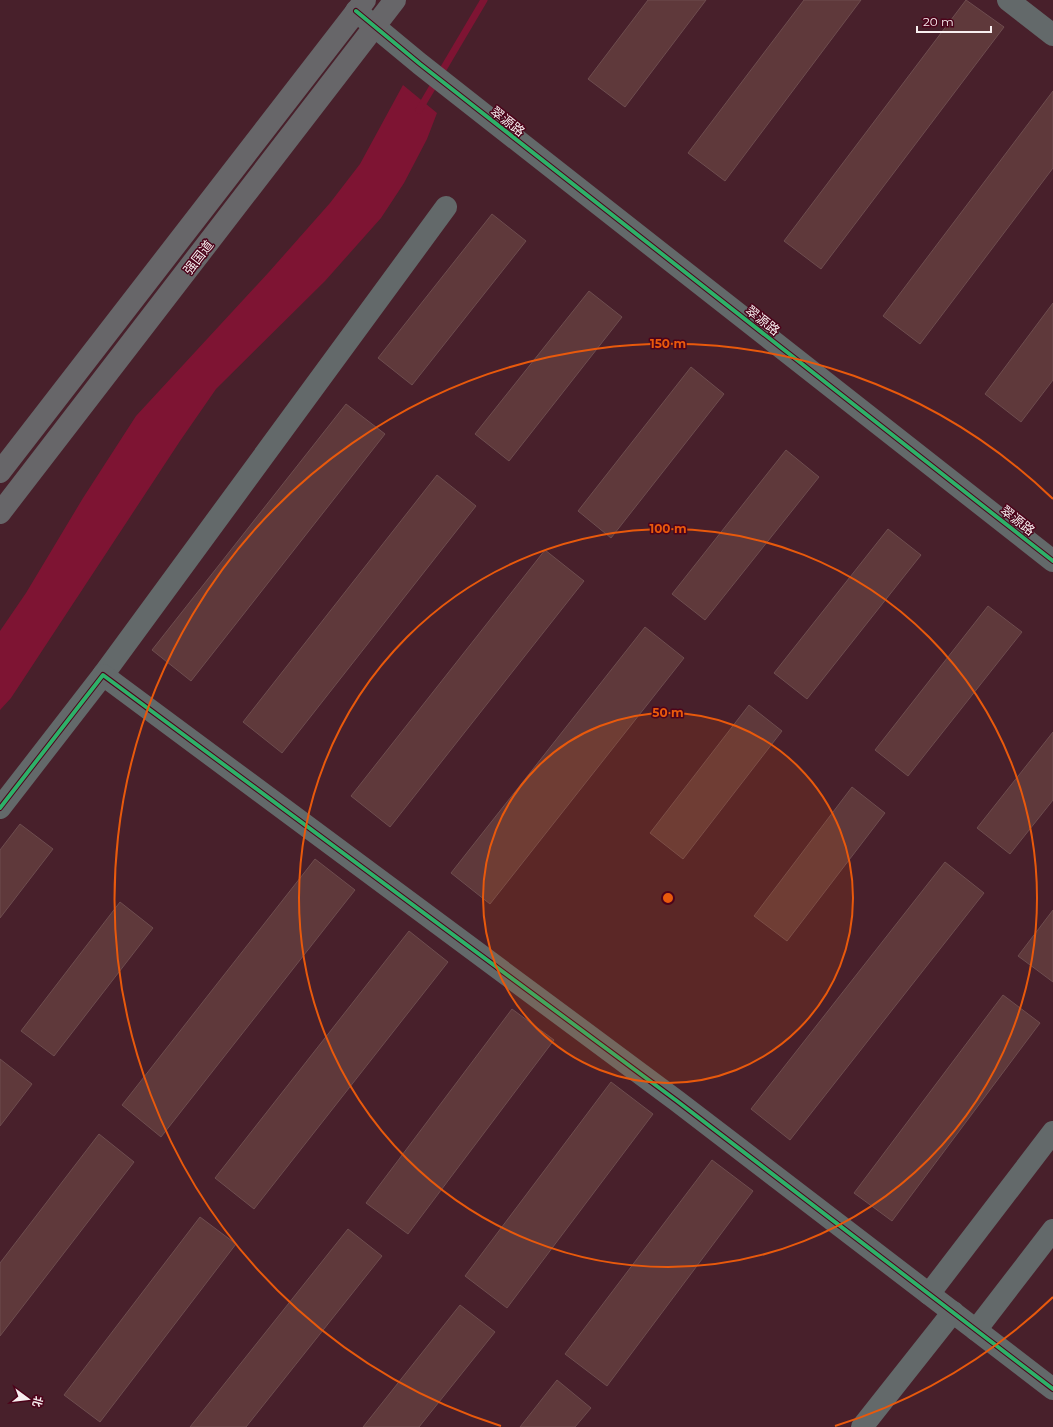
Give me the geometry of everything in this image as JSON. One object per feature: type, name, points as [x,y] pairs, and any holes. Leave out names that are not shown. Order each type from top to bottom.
[{"type":"main road","name":"强国道","points":[[0,513],[395,0]]},
{"type":"main road","name":"强国道","points":[[0,472],[360,5]]},
{"type":"street","points":[[1008,0],[1053,36]]},
{"type":"street","name":"翠源路","points":[[360,5],[374,27],[420,64],[1053,561]]},
{"type":"street","points":[[0,808],[103,675],[446,207]]},
{"type":"street","points":[[103,675],[677,1101],[1053,1389]]},
{"type":"street","points":[[929,1294],[1053,1132]]},
{"type":"street","points":[[976,1330],[1053,1230]]},
{"type":"street","points":[[862,1427],[952,1312]]},
{"type":"shaded area","points":[[403,85],[437,113],[427,139],[404,183],[381,218],[325,281],[216,389],[180,441],[11,698],[0,710],[0,631],[26,593],[83,498],[136,416],[269,272],[330,203],[360,164]]},
{"type":"building","points":[[648,0],[706,0],[625,107],[588,79]]},
{"type":"building","points":[[804,0],[861,0],[725,181],[688,153]]},
{"type":"building","points":[[966,0],[1004,27],[821,269],[784,241]]},
{"type":"building","points":[[1053,91],[1053,168],[920,344],[883,316]]},
{"type":"building","points":[[492,214],[526,241],[412,385],[378,358]]},
{"type":"building","points":[[589,291],[622,317],[509,461],[475,434]]},
{"type":"building","points":[[1053,303],[1053,380],[1021,422],[985,394]]},
{"type":"building","points":[[691,367],[724,394],[611,538],[578,511]]},
{"type":"building","points":[[346,404],[385,434],[191,681],[152,650]]},
{"type":"building","points":[[786,450],[819,477],[705,620],[672,594]]},
{"type":"building","points":[[437,475],[476,506],[282,753],[243,722]]},
{"type":"building","points":[[888,529],[921,555],[807,699],[774,673]]},
{"type":"building","points":[[545,550],[584,581],[390,827],[351,796]]},
{"type":"building","points":[[988,606],[1022,632],[908,776],[875,750]]},
{"type":"building","points":[[645,627],[684,658],[490,904],[451,873]]},
{"type":"building","points":[[749,705],[782,731],[683,859],[650,833]]},
{"type":"building","points":[[1053,732],[1053,800],[1010,854],[977,828]]},
{"type":"building","points":[[852,787],[885,813],[787,941],[754,916]]},
{"type":"building","points":[[20,824],[53,849],[0,918],[0,850]]},
{"type":"building","points":[[315,859],[355,890],[161,1137],[122,1105]]},
{"type":"building","points":[[945,862],[984,893],[790,1140],[751,1109]]},
{"type":"building","points":[[120,902],[153,928],[54,1056],[21,1031]]},
{"type":"building","points":[[1053,910],[1053,982],[1018,956]]},
{"type":"building","points":[[409,931],[448,962],[254,1209],[215,1178]]},
{"type":"building","points":[[1003,995],[1040,1023],[892,1221],[854,1193]]},
{"type":"building","points":[[512,1009],[554,1040],[408,1234],[366,1203]]},
{"type":"building","points":[[0,1059],[32,1084],[0,1126]]},
{"type":"building","points":[[611,1082],[653,1114],[507,1308],[465,1276]]},
{"type":"building","points":[[99,1134],[134,1162],[0,1336],[0,1263]]},
{"type":"building","points":[[712,1160],[753,1191],[607,1386],[565,1354]]},
{"type":"building","points":[[200,1217],[236,1244],[100,1422],[64,1395]]},
{"type":"building","points":[[348,1229],[382,1256],[246,1427],[190,1427]]},
{"type":"building","points":[[460,1305],[495,1332],[419,1427],[363,1427]]},
{"type":"building","points":[[557,1380],[591,1408],[575,1427],[520,1427]]},
{"type":"waterway","points":[[419,110],[484,0]]},
{"type":"cycle path","points":[[356,11],[420,64],[1053,561]]},
{"type":"cycle path","points":[[0,808],[103,675],[677,1101],[1053,1389]]}]
